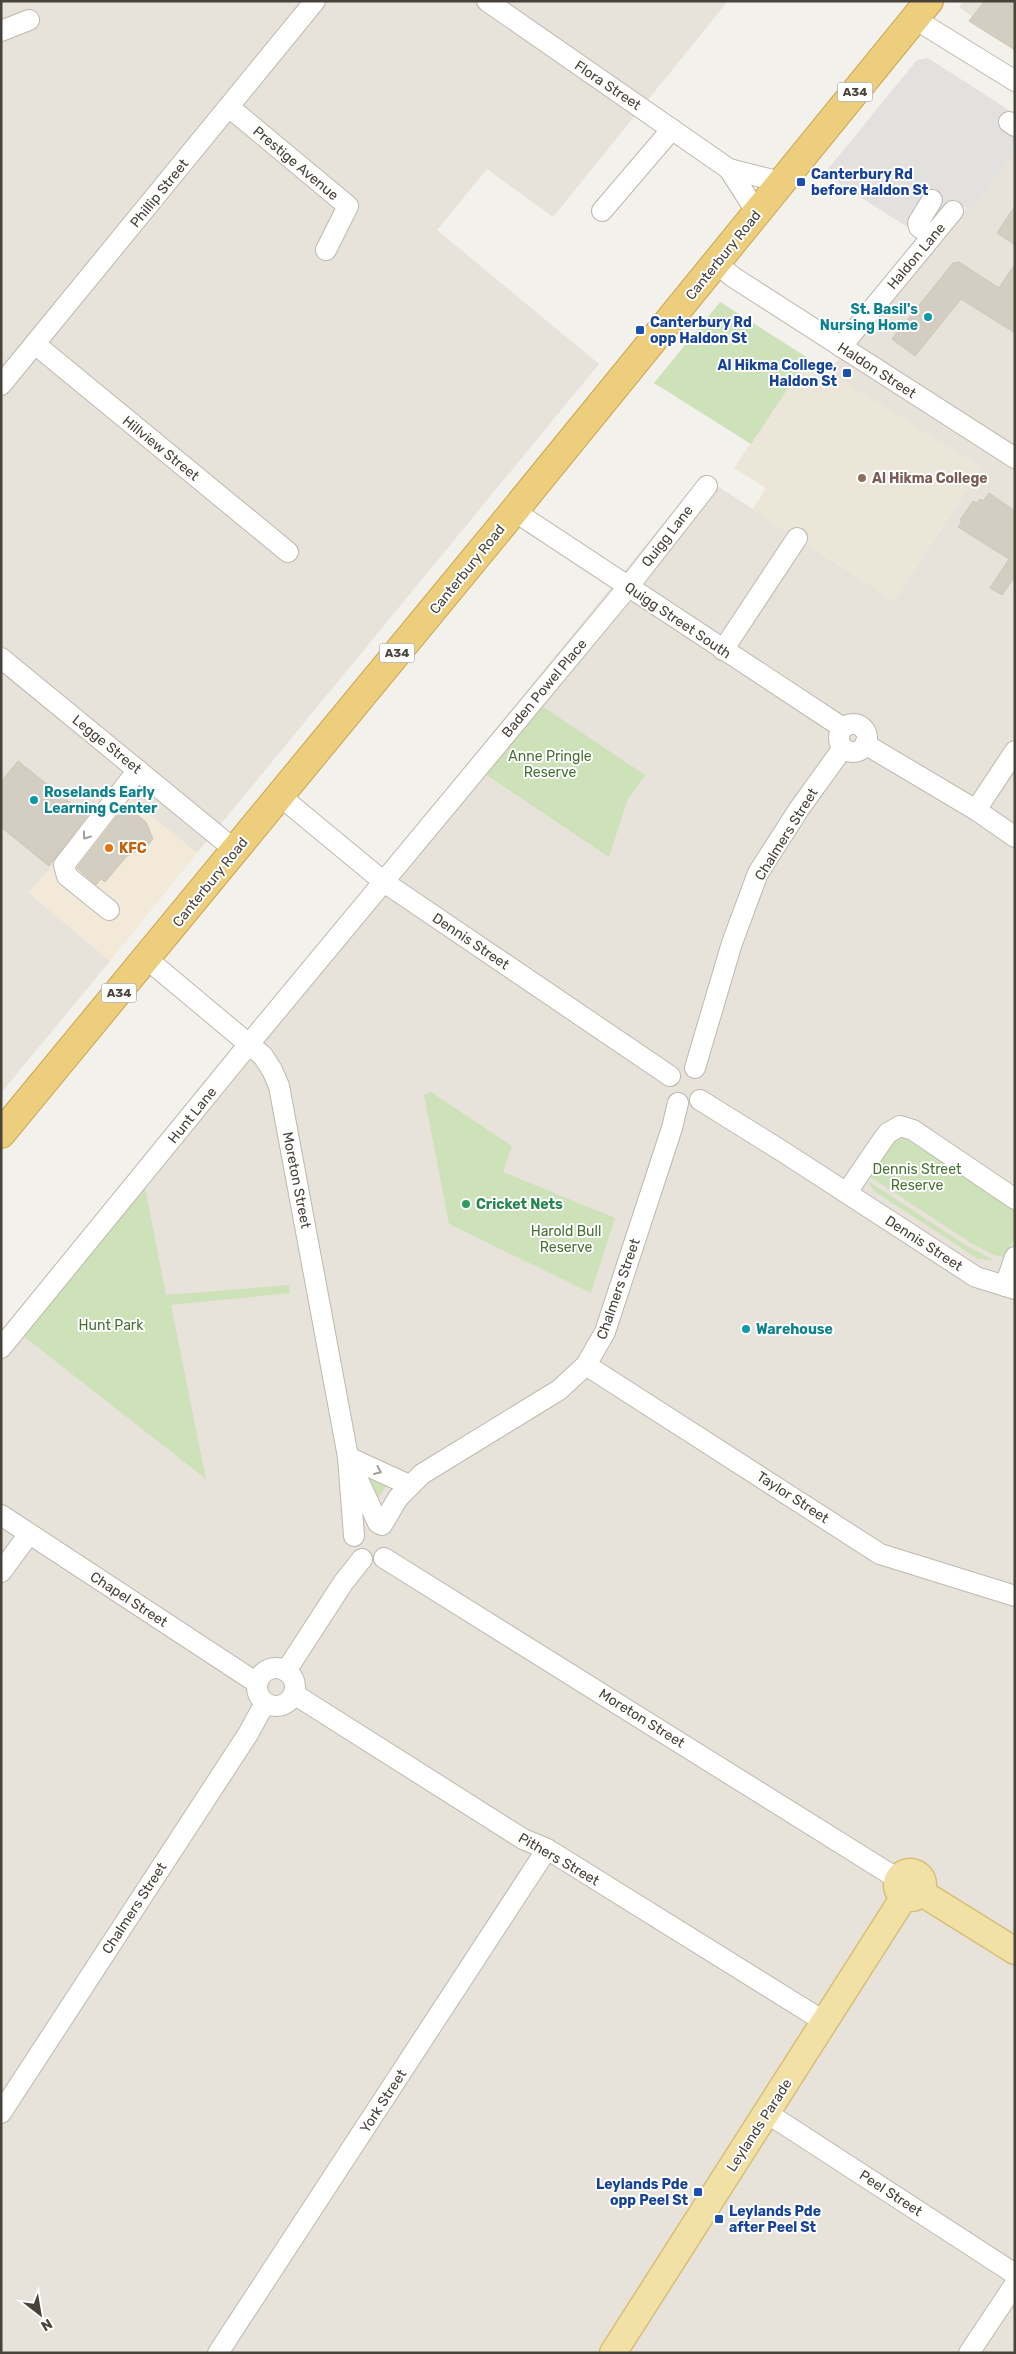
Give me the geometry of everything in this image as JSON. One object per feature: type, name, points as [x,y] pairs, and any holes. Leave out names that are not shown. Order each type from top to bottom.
[{"type":"highway","name":"Canterbury Road","points":[[1,1134],[147,959],[922,10]]},
{"type":"main road","name":"Moreton Street","points":[[908,1890],[1015,1950]]},
{"type":"main road","name":"Leylands Parade","points":[[613,2353],[908,1890]]},
{"type":"street","name":"Phillip Street","points":[[1,385],[315,1]]},
{"type":"street","name":"Flora Street","points":[[487,1],[729,169],[757,213]]},
{"type":"street","points":[[922,10],[1015,81]]},
{"type":"street","points":[[1,31],[29,20]]},
{"type":"street","name":"Prestige Avenue","points":[[229,107],[348,206],[326,250]]},
{"type":"street","points":[[602,211],[672,128]]},
{"type":"street","name":"Flora Street","points":[[729,169],[782,182]]},
{"type":"street","points":[[932,200],[918,223],[919,227],[932,236]]},
{"type":"street","name":"Haldon Lane","points":[[841,347],[953,211]]},
{"type":"street","name":"Haldon Street","points":[[716,263],[733,277],[1015,458]]},
{"type":"street","name":"Hillview Street","points":[[34,344],[288,552]]},
{"type":"street","name":"Quigg Lane","points":[[628,587],[707,486]]},
{"type":"street","name":"Quigg Street South","points":[[514,511],[722,650],[843,738]]},
{"type":"street","points":[[722,650],[796,538]]},
{"type":"street","name":"Baden Powel Place","points":[[384,882],[628,587]]},
{"type":"street","name":"Legge Street","points":[[1,658],[235,850]]},
{"type":"street","points":[[843,738],[850,724],[859,725],[865,731],[865,744],[976,810],[1015,837]]},
{"type":"street","name":"Chalmers Street","points":[[695,1068],[732,943],[758,873],[843,738]]},
{"type":"street","points":[[976,810],[1015,751]]},
{"type":"street","points":[[109,910],[68,876],[64,865],[138,770]]},
{"type":"street","name":"Dennis Street","points":[[280,796],[384,882],[670,1076]]},
{"type":"street","name":"Hunt Lane","points":[[1,1348],[384,882]]},
{"type":"street","name":"Moreton Street","points":[[147,959],[263,1056],[279,1086],[348,1457],[354,1536]]},
{"type":"street","points":[[684,1066],[695,1068],[704,1077],[706,1083],[704,1095],[700,1100],[689,1105],[678,1103],[672,1099],[667,1088],[670,1076],[674,1071],[684,1066]]},
{"type":"street","name":"Dennis Street","points":[[700,1100],[847,1192],[976,1277],[1010,1287],[1015,1257]]},
{"type":"street","name":"Chalmers Street","points":[[380,1524],[398,1498],[410,1485],[438,1463],[559,1390],[586,1365],[605,1332],[672,1128],[678,1103]]},
{"type":"street","points":[[847,1192],[888,1133],[900,1126],[913,1130],[1015,1199]]},
{"type":"street","name":"Taylor Street","points":[[586,1365],[880,1554],[1015,1596]]},
{"type":"street","points":[[348,1457],[410,1485]]},
{"type":"street","name":"Moreton Street","points":[[348,1457],[380,1524]]},
{"type":"street","name":"Chapel Street","points":[[1,1515],[257,1683]]},
{"type":"street","points":[[366,1524],[380,1524],[391,1535],[392,1548],[384,1558],[375,1562],[362,1559],[354,1549],[354,1536],[366,1524]]},
{"type":"street","points":[[1,1572],[30,1534]]},
{"type":"street","name":"Moreton Street","points":[[384,1558],[908,1890]]},
{"type":"street","points":[[286,1671],[343,1583],[362,1559]]},
{"type":"street","points":[[281,1669],[286,1671],[295,1684],[292,1700],[282,1706],[270,1706],[258,1695],[257,1683],[269,1670],[281,1669]]},
{"type":"street","name":"Pithers Street","points":[[294,1694],[523,1839],[547,1849],[825,2022]]},
{"type":"street","name":"Chalmers Street","points":[[1,2112],[248,1734],[265,1703]]},
{"type":"street","name":"York Street","points":[[218,2353],[547,1849]]},
{"type":"street","name":"Peel Street","points":[[767,2113],[1015,2274]]},
{"type":"street","points":[[970,2353],[1015,2284]]},
{"type":"shaded area","points":[[1,1],[728,1],[553,217],[487,169],[437,230],[599,364],[197,853],[118,789],[29,893],[110,961],[1,1093]]},
{"type":"shaded area","points":[[964,1],[1015,1],[1015,48],[959,7]]},
{"type":"shaded area","points":[[928,58],[1015,114],[1015,151],[970,211],[953,199],[920,235],[824,174],[917,60]]},
{"type":"shaded area","points":[[1015,150],[1015,2353],[1,2353],[1,1334],[702,476],[894,601],[981,468],[828,372]]},
{"type":"shaded area","name":"Al Hikma College","points":[[808,358],[981,468],[894,601],[753,509],[766,488],[734,468]]},
{"type":"shaded area","points":[[118,789],[197,853],[110,961],[29,893]]},
{"type":"green space","points":[[720,302],[808,358],[751,444],[654,383]]},
{"type":"green space","name":"Anne Pringle Reserve","points":[[539,704],[645,775],[627,801],[609,857],[482,772]]},
{"type":"green space","name":"Harold Bull Reserve","points":[[431,1092],[512,1146],[503,1172],[615,1218],[591,1293],[449,1224],[424,1095]]},
{"type":"green space","name":"Dennis Street Reserve","points":[[901,1138],[908,1140],[1015,1209],[1015,1239],[1003,1257],[993,1255],[971,1243],[869,1176],[894,1141]]},
{"type":"green space","points":[[868,1181],[967,1246],[994,1260],[978,1259],[874,1191]]},
{"type":"green space","name":"Hunt Park","points":[[144,1182],[166,1295],[289,1285],[290,1293],[171,1305],[206,1479],[22,1335]]},
{"type":"green space","points":[[369,1475],[389,1482],[377,1500],[374,1499]]},
{"type":"building","points":[[985,1],[1015,1],[1015,50],[969,21]]},
{"type":"building","points":[[1015,206],[1015,245],[997,233]]},
{"type":"building","name":"St. Basil's Nursing Home","points":[[959,262],[999,288],[1015,264],[1015,333],[961,299],[915,356],[892,339],[953,263]]},
{"type":"building","points":[[989,493],[1015,511],[1015,576],[1002,595],[990,588],[1009,559],[958,527],[962,522],[960,520],[973,501],[977,503],[980,499],[983,501]]},
{"type":"building","name":"Roselands Early Learning Center","points":[[18,761],[87,816],[49,866],[1,827],[1,782]]},
{"type":"building","name":"KFC","points":[[127,807],[146,822],[153,839],[147,846],[127,856],[105,882],[101,879],[96,885],[77,868],[118,815],[120,816]]},
{"type":"place","name":"Canterbury Rd before Haldon St","points":[[801,182]]},
{"type":"place","name":"St. Basil's Nursing Home","points":[[928,317]]},
{"type":"place","name":"Canterbury Rd opp Haldon St","points":[[640,330]]},
{"type":"place","name":"Al Hikma College, Haldon St","points":[[847,373]]},
{"type":"place","name":"Al Hikma College","points":[[862,478]]},
{"type":"place","name":"Roselands Early Learning Center","points":[[34,800]]},
{"type":"place","name":"KFC","points":[[109,848]]},
{"type":"place","name":"Cricket Nets","points":[[466,1204]]},
{"type":"place","name":"Warehouse","points":[[746,1329]]},
{"type":"place","name":"Leylands Pde opp Peel St","points":[[698,2192]]},
{"type":"place","name":"Leylands Pde after Peel St","points":[[719,2219]]}]
